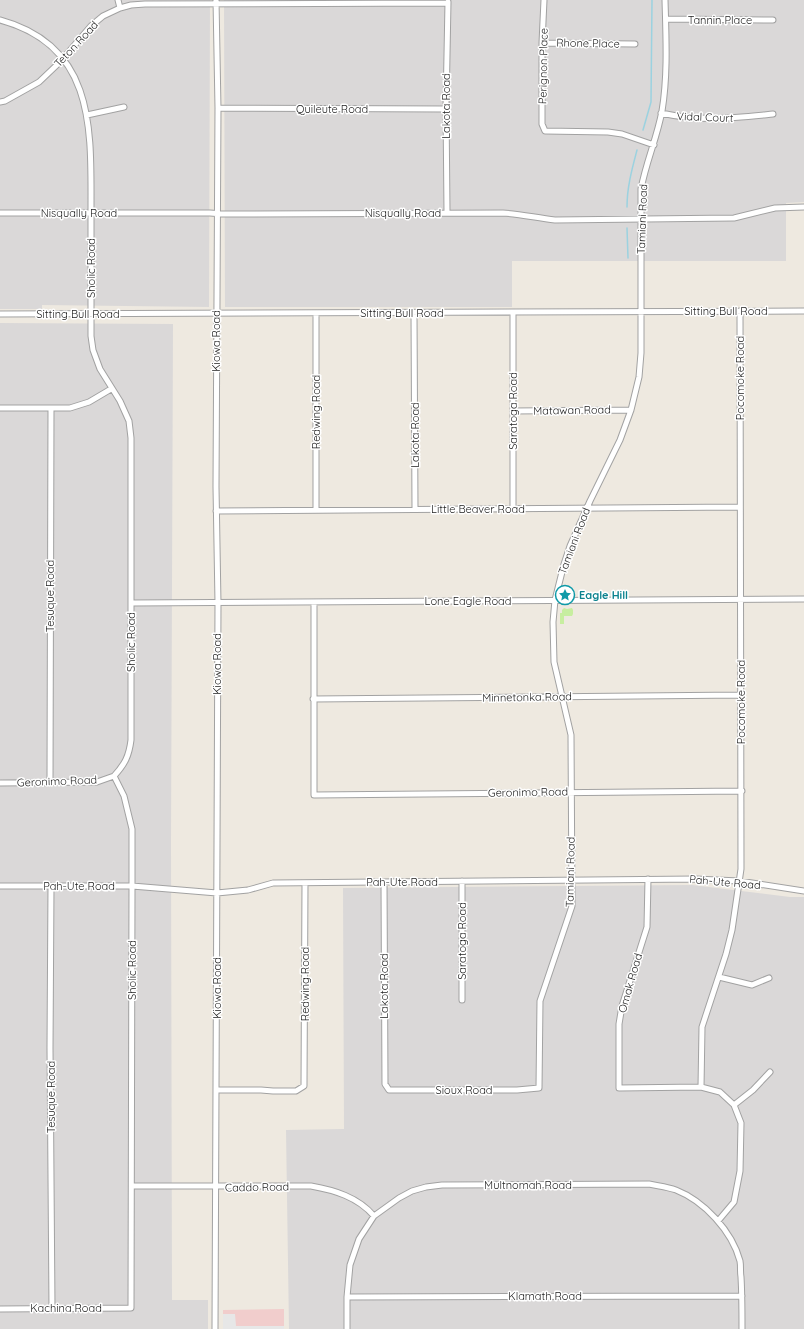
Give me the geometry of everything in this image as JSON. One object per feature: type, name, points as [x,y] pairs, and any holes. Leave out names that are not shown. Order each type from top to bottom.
[{"type":"street","points":[[118,0],[120,8]]},
{"type":"street","name":"Perignon Place","points":[[544,0],[542,43],[542,124],[545,131],[608,132],[622,134],[654,145]]},
{"type":"street","name":"Tamiani Road","points":[[539,1088],[540,1001],[572,906],[571,735],[553,655],[555,600],[564,564],[586,508],[620,440],[631,410],[639,377],[641,312],[641,189],[645,169],[654,145],[662,113],[665,90],[665,0]]},
{"type":"street","name":"Teton Road","points":[[0,102],[5,101],[39,82],[94,24],[112,10],[131,5],[216,2],[448,2]]},
{"type":"street","name":"Kiowa Road","points":[[215,1329],[217,1187],[218,603],[216,511],[218,108],[216,2]]},
{"type":"street","name":"Lakota Road","points":[[447,212],[446,109],[448,2]]},
{"type":"street","name":"Tannin Place","points":[[666,19],[774,20]]},
{"type":"street","name":"Sholic Road","points":[[0,20],[14,24],[42,38],[63,58],[76,79],[87,115],[90,144],[91,314],[93,350],[100,368],[111,389],[120,401],[129,421],[131,438],[131,740],[130,752],[123,765],[114,776],[124,796],[132,829],[131,1308]]},
{"type":"street","name":"Rhone Place","points":[[542,43],[635,44]]},
{"type":"street","points":[[87,115],[124,107]]},
{"type":"street","name":"Quileute Road","points":[[218,108],[446,109]]},
{"type":"street","name":"Vidal Court","points":[[662,113],[690,118],[724,119],[773,114]]},
{"type":"street","name":"Nisqually Road","points":[[0,213],[217,214],[447,212],[520,214],[554,220],[734,218],[775,208],[804,207]]},
{"type":"street","name":"Pocomoke Road","points":[[701,1087],[702,1027],[719,977],[732,930],[741,869],[740,311]]},
{"type":"street","name":"Sitting Bull Road","points":[[0,314],[804,311]]},
{"type":"street","name":"Saratoga Road","points":[[513,312],[513,509]]},
{"type":"street","name":"Redwing Road","points":[[316,313],[316,510]]},
{"type":"street","name":"Lakota Road","points":[[414,313],[415,509]]},
{"type":"street","points":[[0,408],[70,408],[89,402],[111,389]]},
{"type":"street","name":"Tesuque Road","points":[[50,783],[51,408]]},
{"type":"street","name":"Matawan Road","points":[[513,411],[631,410]]},
{"type":"street","name":"Little Beaver Road","points":[[216,511],[740,507]]},
{"type":"street","name":"Lone Eagle Road","points":[[131,603],[804,599]]},
{"type":"street","points":[[313,699],[314,602]]},
{"type":"street","name":"Minnetonka Road","points":[[313,699],[741,695]]},
{"type":"street","name":"Geronimo Road","points":[[313,699],[314,795],[742,791]]},
{"type":"street","name":"Geronimo Road","points":[[0,783],[97,782],[114,776]]},
{"type":"street","name":"Omak Road","points":[[648,879],[647,927],[622,1006],[620,1024],[620,1088],[701,1087]]},
{"type":"street","name":"Pah-Ute Road","points":[[0,886],[132,886],[217,893],[248,890],[273,883],[696,879],[739,881],[804,891]]},
{"type":"street","name":"Saratoga Road","points":[[462,881],[462,1000]]},
{"type":"street","name":"Lakota Road","points":[[384,882],[384,1076],[385,1084],[389,1090]]},
{"type":"street","name":"Redwing Road","points":[[216,1090],[296,1091],[304,1086],[305,883]]},
{"type":"street","name":"Tesuque Road","points":[[51,886],[50,1048],[52,1308]]},
{"type":"street","points":[[719,977],[752,985],[769,978]]},
{"type":"street","points":[[734,1105],[753,1090],[770,1072]]},
{"type":"street","points":[[701,1087],[720,1092],[734,1105],[741,1123],[740,1171],[734,1202],[718,1220]]},
{"type":"street","name":"Sioux Road","points":[[389,1090],[517,1090],[539,1088]]},
{"type":"street","name":"Multnomah Road","points":[[347,1329],[347,1297],[350,1265],[359,1239],[374,1216],[399,1198],[426,1187],[460,1185],[649,1184],[676,1190],[700,1204],[718,1220],[730,1238],[740,1261],[742,1329]]},
{"type":"street","name":"Caddo Road","points":[[132,1186],[311,1186],[328,1188],[348,1196],[368,1208],[374,1216]]},
{"type":"street","name":"Klamath Road","points":[[347,1297],[742,1296]]},
{"type":"street","name":"Kachina Road","points":[[0,1309],[131,1308]]},
{"type":"shaded area","points":[[0,0],[210,0],[209,307],[42,305],[42,309],[0,309]]},
{"type":"shaded area","points":[[224,0],[804,0],[804,202],[786,203],[786,261],[512,261],[512,307],[225,307]]},
{"type":"shaded area","points":[[0,323],[173,324],[171,845],[172,1300],[208,1300],[208,1329],[0,1329]]},
{"type":"shaded area","points":[[692,885],[790,897],[804,897],[804,1329],[289,1329],[286,1130],[344,1129],[343,888]]},
{"type":"shaded area","points":[[284,1309],[284,1329],[223,1329],[223,1310]]},
{"type":"shaded area","points":[[223,1314],[235,1314],[236,1326],[284,1326],[284,1329],[223,1329]]},
{"type":"green space","points":[[564,608],[572,608],[573,614],[572,616],[564,616],[564,624],[560,624],[560,613],[562,613]]},
{"type":"waterway","points":[[643,130],[651,102],[652,0]]},
{"type":"waterway","points":[[627,207],[629,185],[637,150]]},
{"type":"waterway","points":[[627,228],[628,258]]},
{"type":"place","name":"Eagle Hill","points":[[565,595]]}]
